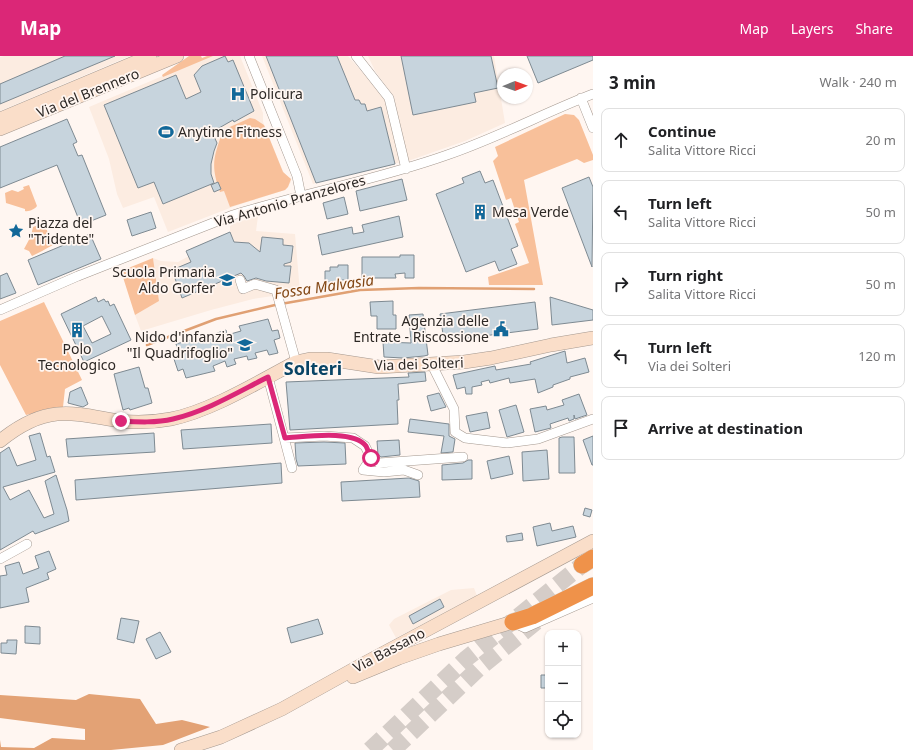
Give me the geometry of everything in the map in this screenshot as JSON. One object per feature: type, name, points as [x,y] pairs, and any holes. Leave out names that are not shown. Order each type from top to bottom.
[{"type":"highway","points":[[513,622],[532,616],[593,586]]},
{"type":"main road","name":"Via del Brennero","points":[[0,119],[150,56]]},
{"type":"main road","name":"Via del Brennero","points":[[0,129],[177,56]]},
{"type":"main road","name":"Via dei Solteri","points":[[0,442],[24,424],[55,414],[75,413],[121,421],[139,422],[173,419],[208,407],[296,362],[315,358],[379,367],[432,365],[477,361],[593,338]]},
{"type":"main road","name":"Via Bassano","points":[[181,750],[221,737],[282,709],[593,541]]},
{"type":"main road","points":[[282,709],[333,685],[399,658],[439,644],[513,622]]},
{"type":"street","points":[[249,56],[297,176],[301,196]]},
{"type":"street","points":[[356,56],[389,98],[406,169]]},
{"type":"street","name":"Via Antonio Pranzelores","points":[[0,310],[120,259],[233,215],[406,169],[448,155],[593,94]]},
{"type":"street","points":[[581,98],[593,128]]},
{"type":"street","points":[[240,280],[243,289],[255,284],[276,290],[296,362]]},
{"type":"street","points":[[432,365],[454,409],[455,432],[465,438],[507,443],[538,439],[593,419]]},
{"type":"street","points":[[268,377],[292,468]]},
{"type":"street","points":[[285,438],[324,436],[353,438],[365,446],[371,458],[379,463],[463,456]]},
{"type":"street","points":[[371,458],[363,470],[384,472],[404,470],[418,475]]},
{"type":"street","points":[[0,559],[27,544]]},
{"type":"street","points":[[513,622],[525,628],[593,598]]},
{"type":"shaded area","points":[[130,56],[0,111],[0,57]]},
{"type":"shaded area","points":[[189,56],[201,56],[202,58],[213,56],[163,77],[162,75]]},
{"type":"shaded area","points":[[210,56],[240,56],[263,113],[263,122],[282,169],[286,176],[291,179],[291,182],[285,190],[235,206],[168,232],[154,197],[123,208],[117,194],[109,159],[89,107]]},
{"type":"shaded area","points":[[262,56],[348,56],[385,98],[401,162],[313,184]]},
{"type":"shaded area","points":[[368,56],[494,56],[497,74],[497,104],[502,104],[505,123],[465,141],[408,161],[394,97],[375,71]]},
{"type":"shaded area","points":[[565,114],[574,115],[579,120],[593,155],[593,160],[584,163],[577,159],[524,180],[543,285],[489,285],[488,277],[529,263],[515,224],[519,222],[511,198],[506,200],[493,161],[498,156],[495,147]]},
{"type":"shaded area","points":[[250,118],[255,119],[264,125],[283,172],[291,179],[285,190],[230,207],[224,191],[220,192],[217,182],[214,167],[215,154],[223,130]]},
{"type":"shaded area","points":[[29,185],[37,206],[35,208],[30,211],[25,211],[25,209],[6,203],[5,193],[12,190],[18,192],[24,189],[23,187]]},
{"type":"shaded area","name":"Scuola Primaria Aldo Gorfer","points":[[258,216],[256,231],[295,234],[300,292],[253,299],[141,331],[135,315],[159,301],[153,258],[161,261],[178,262],[189,256],[186,251],[230,232],[230,226],[235,223]]},
{"type":"shaded area","points":[[44,223],[53,245],[32,256],[29,251],[24,249],[31,236],[33,227]]},
{"type":"shaded area","points":[[153,258],[159,301],[135,315],[121,271]]},
{"type":"shaded area","points":[[44,302],[82,380],[65,389],[63,407],[26,415],[0,365],[0,321]]},
{"type":"shaded area","points":[[474,588],[477,596],[396,638],[389,625],[394,619],[451,590]]},
{"type":"shaded area","points":[[89,694],[140,699],[156,724],[182,720],[210,727],[163,745],[111,750],[0,750],[0,740],[1,747],[34,748],[52,738],[85,740],[85,729],[0,718],[0,695],[76,700]]},
{"type":"building","points":[[65,56],[115,56],[0,104],[0,84]]},
{"type":"building","points":[[225,56],[228,62],[233,60],[254,111],[234,122],[233,120],[212,132],[217,143],[211,164],[211,174],[214,183],[163,204],[154,182],[138,188],[104,105],[176,75],[186,99],[201,92],[194,75],[202,66]]},
{"type":"building","points":[[266,56],[337,56],[355,100],[359,100],[361,104],[365,104],[367,111],[381,107],[395,164],[316,183]]},
{"type":"building","points":[[401,56],[491,56],[497,88],[474,93],[476,102],[413,115]]},
{"type":"building","points":[[527,56],[593,56],[593,60],[538,83]]},
{"type":"building","points":[[67,119],[77,142],[73,144],[78,156],[82,155],[106,215],[81,225],[57,165],[0,188],[0,147]]},
{"type":"building","name":"Mesa Verde","points":[[480,171],[485,183],[493,180],[518,246],[511,249],[517,264],[499,271],[495,261],[466,272],[436,194],[464,183],[462,178]]},
{"type":"building","points":[[589,177],[593,187],[592,267],[562,188]]},
{"type":"building","points":[[402,179],[407,200],[360,211],[356,191]]},
{"type":"building","points":[[218,182],[221,189],[214,192],[211,185]]},
{"type":"building","points":[[344,197],[348,214],[327,219],[323,203]]},
{"type":"building","points":[[151,212],[156,228],[132,236],[127,220]]},
{"type":"building","points":[[399,216],[403,237],[322,255],[318,235],[352,227],[353,234],[364,232],[362,225]]},
{"type":"building","points":[[230,232],[234,242],[249,243],[260,252],[262,237],[283,239],[283,245],[293,246],[291,262],[284,264],[284,266],[291,266],[289,283],[266,281],[256,278],[247,281],[241,273],[182,298],[172,270],[191,262],[186,251]]},
{"type":"building","points":[[90,234],[101,259],[38,285],[28,260]]},
{"type":"building","points":[[400,255],[414,255],[414,278],[405,278],[405,273],[395,274],[396,278],[362,278],[362,257],[400,257]]},
{"type":"building","points":[[338,265],[348,265],[348,280],[342,280],[342,282],[325,282],[325,271],[330,271],[330,267],[338,267]]},
{"type":"building","points":[[7,273],[16,293],[0,299],[0,276]]},
{"type":"building","name":"Polo Tecnologico","points":[[96,297],[98,302],[104,299],[106,302],[108,301],[110,306],[114,304],[131,340],[84,362],[61,314]],"holes":[[[102,316],[111,334],[92,343],[83,326]]]},
{"type":"building","points":[[550,297],[593,310],[593,320],[552,325]]},
{"type":"building","points":[[393,301],[393,315],[396,315],[396,329],[377,329],[377,316],[371,316],[370,302]]},
{"type":"building","points":[[535,302],[538,329],[444,341],[440,314]]},
{"type":"building","points":[[423,314],[428,355],[403,358],[384,357],[383,342],[411,343],[409,315]]},
{"type":"building","points":[[268,319],[272,331],[278,330],[280,338],[274,340],[278,353],[269,355],[267,350],[255,353],[257,358],[248,360],[247,356],[234,359],[236,364],[227,367],[225,361],[213,366],[215,371],[186,378],[183,369],[178,371],[174,359],[180,357],[176,344],[205,336],[206,341],[219,337],[217,333],[226,330],[227,335],[241,331],[239,326]]},
{"type":"building","points":[[565,351],[567,363],[585,358],[589,372],[570,377],[570,379],[553,385],[553,387],[538,393],[535,379],[510,383],[509,378],[490,383],[489,380],[481,382],[482,385],[472,387],[472,394],[466,394],[465,387],[457,389],[453,375],[495,366],[496,370],[531,364],[530,362]]},
{"type":"building","points":[[139,367],[145,388],[148,388],[152,403],[130,410],[129,408],[123,410],[114,374]]},
{"type":"building","points":[[425,372],[426,381],[398,384],[398,424],[290,430],[286,382],[409,377],[408,373]]},
{"type":"building","points":[[81,387],[88,404],[83,407],[68,403],[70,392]]},
{"type":"building","points":[[439,393],[446,407],[431,411],[427,396]]},
{"type":"building","points":[[579,394],[587,415],[575,419],[574,415],[574,419],[569,421],[568,418],[550,424],[551,428],[535,432],[530,409],[546,406],[547,410],[564,405],[562,400]]},
{"type":"building","points":[[516,405],[524,432],[507,437],[499,410]]},
{"type":"building","points":[[487,412],[490,428],[470,432],[466,416]]},
{"type":"building","points":[[410,419],[449,424],[449,436],[455,439],[453,452],[441,453],[444,436],[408,432]]},
{"type":"building","points":[[271,424],[272,443],[183,449],[181,430]]},
{"type":"building","points":[[40,433],[47,457],[50,456],[55,472],[3,487],[10,500],[29,490],[44,518],[54,514],[45,481],[56,475],[69,521],[35,534],[33,531],[0,550],[0,453],[9,447],[17,466],[36,460],[29,436]]},
{"type":"building","points":[[154,433],[155,452],[68,457],[66,439]]},
{"type":"building","points":[[593,436],[593,465],[592,465],[583,440]]},
{"type":"building","points":[[574,437],[575,473],[559,473],[559,438]]},
{"type":"building","points":[[399,440],[400,455],[381,457],[378,455],[377,441]]},
{"type":"building","points":[[295,443],[345,443],[346,464],[298,466]]},
{"type":"building","points":[[547,450],[549,479],[523,481],[522,452]]},
{"type":"building","points":[[509,456],[513,474],[491,479],[487,461]]},
{"type":"building","points":[[468,460],[472,460],[472,479],[442,480],[442,465],[463,463]]},
{"type":"building","points":[[281,463],[282,483],[76,500],[75,480]]},
{"type":"building","points":[[409,478],[419,481],[420,497],[342,501],[341,482]]},
{"type":"building","points":[[585,508],[592,510],[590,517],[583,515]]},
{"type":"building","points":[[550,523],[552,531],[573,526],[576,537],[537,546],[533,527]]},
{"type":"building","points":[[522,533],[523,540],[507,542],[506,536]]},
{"type":"building","points":[[49,551],[56,569],[47,573],[49,579],[26,588],[29,602],[0,608],[0,576],[7,575],[5,566],[19,562],[23,574],[39,568],[35,556]]},
{"type":"building","points":[[440,599],[444,607],[413,624],[409,616]]},
{"type":"building","points":[[121,618],[139,621],[134,643],[117,639]]},
{"type":"building","points":[[318,619],[323,634],[291,643],[287,628]]},
{"type":"building","points":[[25,626],[40,627],[40,644],[25,643]]},
{"type":"building","points":[[160,632],[171,652],[156,659],[146,639]]},
{"type":"building","points":[[7,640],[17,640],[16,654],[1,653],[1,643],[7,643]]},
{"type":"building","points":[[541,675],[545,675],[545,688],[541,688]]},
{"type":"waterway","name":"Fossa Malvasia","points":[[147,345],[216,319],[275,305],[360,290],[419,288],[534,289]]},
{"type":"tunnel","points":[[370,750],[467,658],[582,565]]},
{"type":"tunnel","points":[[393,750],[478,669],[542,617]]},
{"type":"place","name":"Policura","points":[[238,94]]},
{"type":"place","name":"Anytime Fitness","points":[[166,132]]},
{"type":"place","name":"Mesa Verde","points":[[480,212]]},
{"type":"place","name":"Piazza del \"Tridente\"","points":[[16,231]]},
{"type":"place","name":"Scuola Primaria Aldo Gorfer","points":[[227,280]]},
{"type":"place","name":"Agenzia delle Entrate - Riscossione","points":[[501,329]]},
{"type":"place","name":"Polo Tecnologico","points":[[77,330]]},
{"type":"place","name":"Nido d'infanzia \"Il Quadrifoglio\"","points":[[245,345]]},
{"type":"district","name":"Solteri","points":[[313,369]]},
{"type":"route","points":[[121,421],[139,422],[173,419],[208,407],[268,377],[285,438],[340,436],[353,438],[365,446],[371,458]]}]
